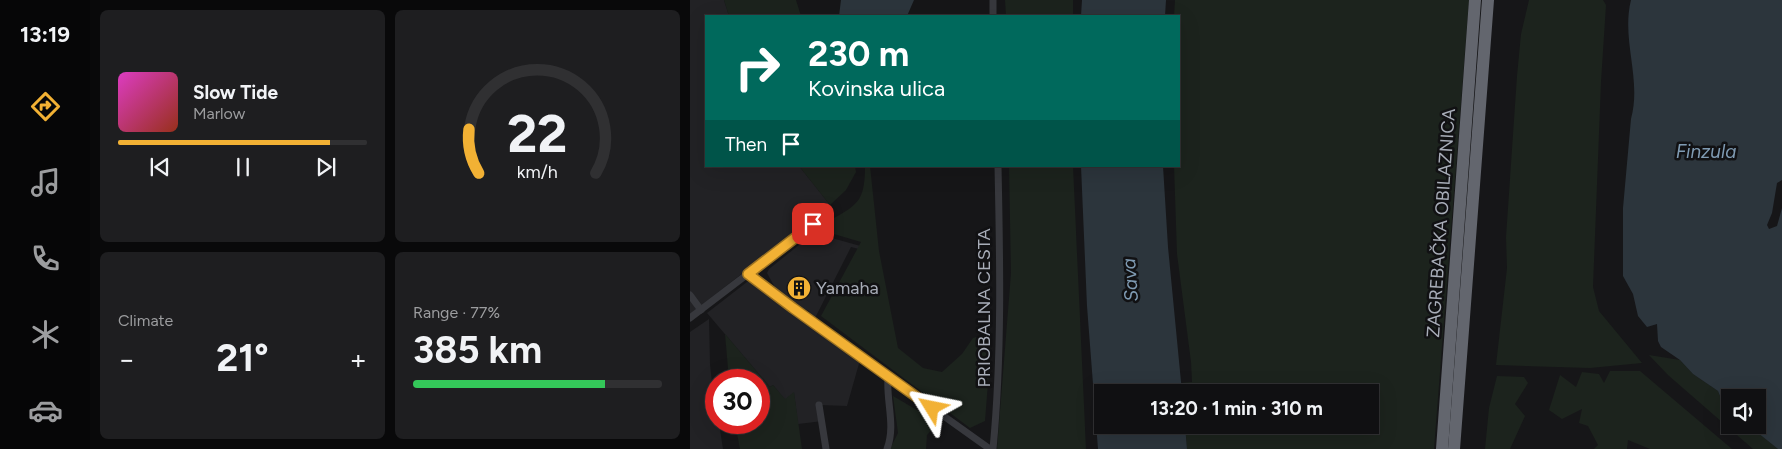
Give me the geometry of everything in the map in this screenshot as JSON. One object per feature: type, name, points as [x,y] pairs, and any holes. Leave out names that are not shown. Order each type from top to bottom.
[{"type":"highway","name":"ZAGREBAČKA OBILAZNICA","points":[[1442,449],[1475,0]]},
{"type":"highway","name":"ZAGREBAČKA OBILAZNICA","points":[[1454,449],[1488,0]]},
{"type":"street","points":[[993,0],[994,15]]},
{"type":"street","name":"PRIOBALNA CESTA","points":[[992,449],[998,390],[1001,287],[998,167]]},
{"type":"street","points":[[690,318],[825,215]]},
{"type":"street","points":[[748,274],[888,377],[992,449]]},
{"type":"street","points":[[690,295],[701,310]]},
{"type":"street","points":[[887,449],[892,428],[887,389],[888,377]]},
{"type":"street","points":[[820,405],[826,449]]},
{"type":"shaded area","points":[[690,0],[724,0],[729,15],[705,15],[705,167],[800,167],[830,205],[690,314]]},
{"type":"shaded area","points":[[724,0],[796,0],[801,15],[729,15]]},
{"type":"shaded area","points":[[1005,0],[1073,0],[1073,15],[1006,15]]},
{"type":"shaded area","points":[[1175,0],[1469,0],[1434,449],[1187,449],[1186,434],[1379,434],[1379,384],[1181,384],[1192,382],[1177,254],[1174,167],[1180,167],[1180,15],[1174,15]]},
{"type":"shaded area","points":[[1529,0],[1603,0],[1606,5],[1593,287],[1599,311],[1642,363],[1590,368],[1496,365],[1507,268],[1506,237],[1517,76],[1521,34]]},
{"type":"shaded area","points":[[800,167],[855,167],[856,172],[846,190],[830,205]]},
{"type":"shaded area","points":[[865,167],[870,167],[879,251],[898,348],[923,368],[942,372],[962,354],[973,338],[992,332],[985,421],[970,428],[821,316],[861,242],[827,232],[827,222],[857,202],[861,195],[865,178]]},
{"type":"shaded area","points":[[1009,167],[1073,167],[1086,449],[997,449],[1011,273]]},
{"type":"shaded area","points":[[814,233],[864,247],[863,250],[851,247],[814,320],[809,311],[791,303],[777,291],[767,273],[769,269]]},
{"type":"shaded area","points":[[747,282],[753,282],[860,360],[847,406],[820,405],[823,421],[798,424],[794,393],[785,400],[773,385],[770,387],[770,369],[755,369],[707,313]]},
{"type":"shaded area","points":[[709,319],[711,369],[705,369],[705,434],[721,434],[723,449],[690,449],[690,332]]},
{"type":"shaded area","points":[[725,334],[755,369],[728,369]]},
{"type":"shaded area","points":[[1649,355],[1680,360],[1693,374],[1718,391],[1721,398],[1721,421],[1668,375]]},
{"type":"shaded area","points":[[1610,371],[1640,371],[1732,449],[1650,449],[1628,440],[1627,449],[1594,449],[1598,445],[1588,426],[1579,423],[1582,409],[1562,419],[1549,410],[1560,375],[1576,387],[1582,372],[1599,374],[1604,383]]},
{"type":"shaded area","points":[[1497,376],[1524,377],[1528,383],[1515,404],[1525,416],[1510,449],[1485,449],[1489,408]]},
{"type":"shaded area","points":[[773,385],[785,399],[794,392],[802,449],[740,449],[737,434],[770,434],[770,387]]},
{"type":"shaded area","points":[[893,396],[922,413],[935,426],[927,435],[926,449],[890,449],[898,433]]},
{"type":"shaded area","points":[[1736,434],[1759,434],[1778,449],[1753,449]]},
{"type":"water","points":[[841,0],[914,0],[907,15],[839,15]]},
{"type":"water","points":[[1082,0],[1166,0],[1165,15],[1081,15]]},
{"type":"water","name":"Finzula","points":[[1631,0],[1782,0],[1782,180],[1777,183],[1772,213],[1767,225],[1769,229],[1777,226],[1782,208],[1782,449],[1778,449],[1759,434],[1766,434],[1766,389],[1721,389],[1721,398],[1718,391],[1693,374],[1680,360],[1661,347],[1658,341],[1657,324],[1647,327],[1638,316],[1633,294],[1623,276],[1623,208],[1634,104],[1628,30]]},
{"type":"water","name":"Sava","points":[[1081,167],[1163,167],[1168,247],[1181,384],[1094,384],[1094,397],[1087,306]]},
{"type":"water","points":[[1097,434],[1186,434],[1187,449],[1098,449]]},
{"type":"place","name":"Yamaha","points":[[799,288]]},
{"type":"route","points":[[813,224],[748,274],[932,408]]}]
